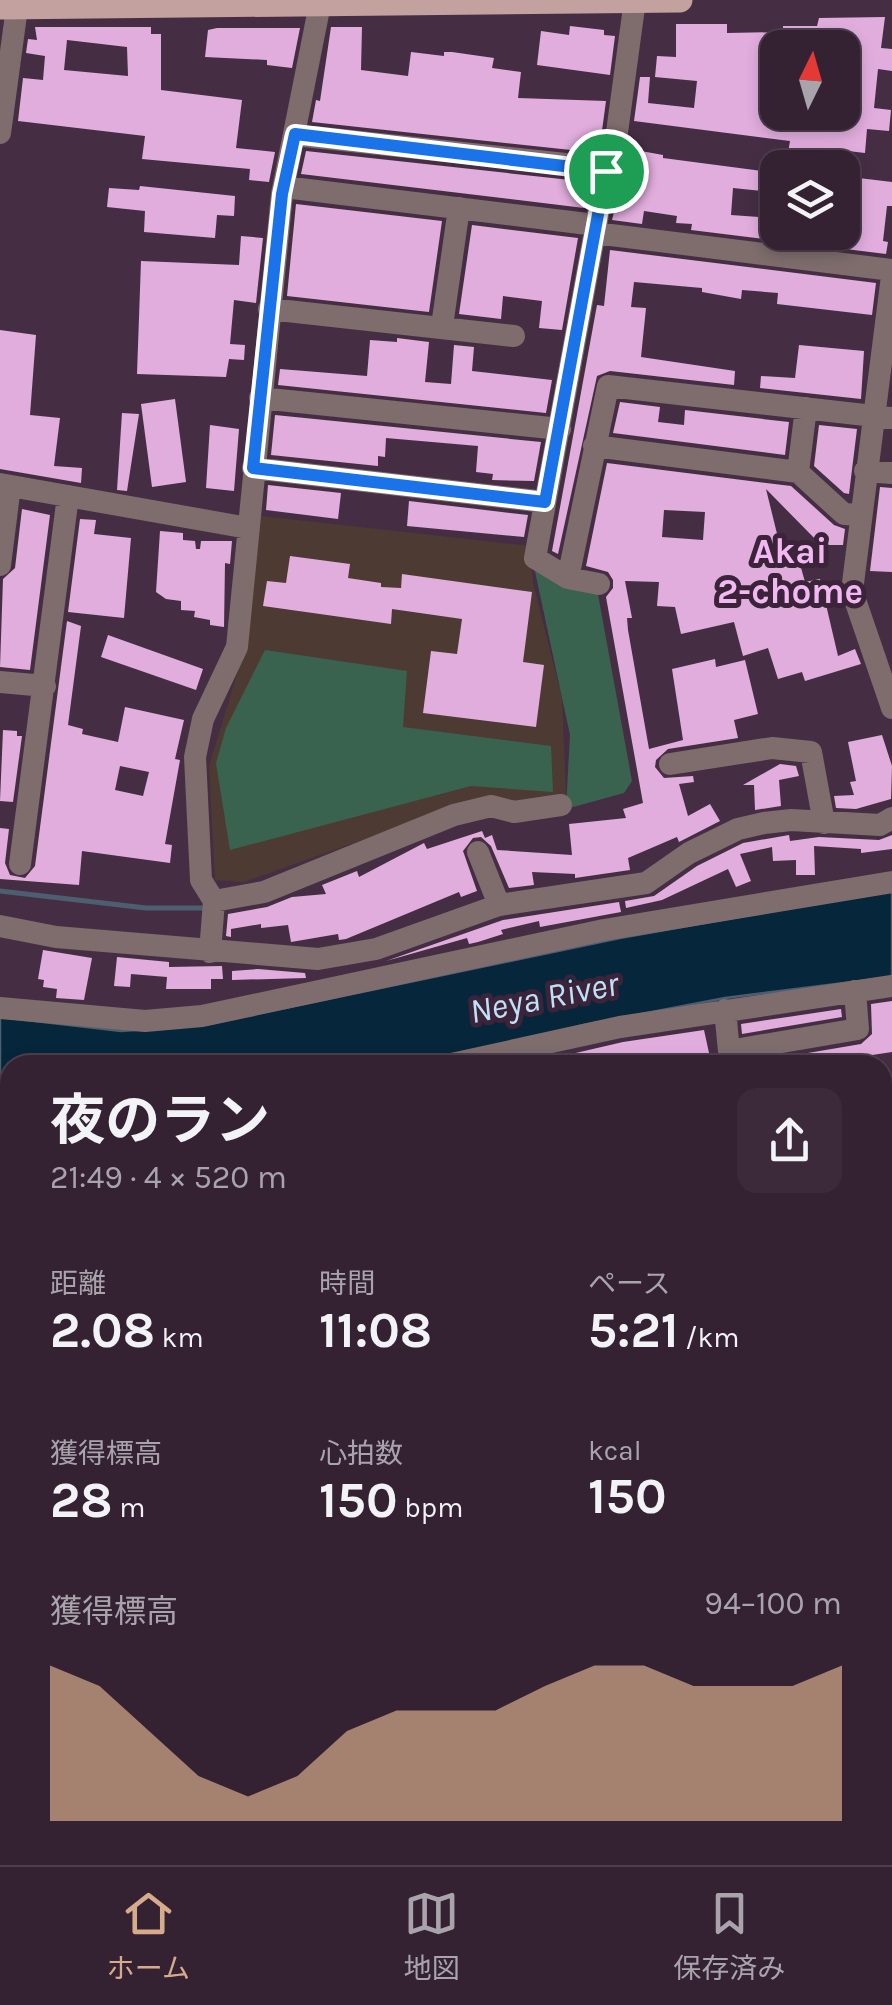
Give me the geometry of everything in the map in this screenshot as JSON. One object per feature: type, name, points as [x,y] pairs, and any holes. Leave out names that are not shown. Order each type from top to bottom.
[{"type":"main road","points":[[11,4],[680,0]]},
{"type":"street","points":[[295,134],[612,169],[635,1]]},
{"type":"street","points":[[0,134],[11,4]]},
{"type":"street","points":[[210,952],[214,901],[201,880],[195,757],[203,719],[237,647],[284,186],[320,4]]},
{"type":"street","points":[[599,584],[568,578],[536,558],[606,171]]},
{"type":"street","points":[[284,186],[459,208],[892,273],[883,417],[865,472],[852,591],[892,708]]},
{"type":"street","points":[[442,326],[459,208]]},
{"type":"street","points":[[269,309],[514,336]]},
{"type":"street","points":[[568,578],[608,386],[883,417]]},
{"type":"street","points":[[260,398],[560,429]]},
{"type":"street","points":[[798,472],[806,408]]},
{"type":"street","points":[[594,446],[798,472],[844,514],[860,515]]},
{"type":"street","points":[[253,468],[545,502]]},
{"type":"street","points":[[865,472],[892,473]]},
{"type":"street","points":[[0,566],[5,485],[248,528]]},
{"type":"street","points":[[20,864],[68,496]]},
{"type":"street","points":[[0,682],[45,686]]},
{"type":"street","points":[[670,764],[772,748],[812,752],[824,823]]},
{"type":"street","points":[[214,901],[264,892],[454,815],[491,806],[514,812],[561,805]]},
{"type":"street","points":[[0,926],[56,937],[318,959],[376,949],[499,904],[646,882],[689,853],[738,830],[764,823],[880,825],[892,818]]},
{"type":"street","points":[[0,822],[26,819]]},
{"type":"street","points":[[478,852],[499,904]]},
{"type":"street","points":[[0,1008],[145,1022],[202,1016],[604,930],[892,882]]},
{"type":"street","points":[[493,1055],[620,1027],[892,986]]},
{"type":"street","points":[[725,1010],[729,1051],[858,1030],[855,991]]},
{"type":"shaded area","points":[[261,516],[530,546],[533,583],[562,698],[566,795],[512,806],[486,796],[244,882],[215,880],[209,766],[241,661]]},
{"type":"green space","points":[[533,562],[597,589],[632,781],[624,793],[566,809],[570,735]]},
{"type":"green space","points":[[265,650],[407,671],[403,727],[551,746],[553,792],[471,786],[230,850],[216,763],[226,728]]},
{"type":"water","name":"Neya River","points":[[892,890],[892,977],[725,998],[454,1055],[0,1055],[0,1017],[121,1031],[204,1025],[620,938]]},
{"type":"building","points":[[885,17],[881,48],[892,49],[892,71],[878,69],[874,108],[891,110],[889,131],[867,129],[865,153],[788,150],[790,141],[634,121],[640,77],[650,77],[648,103],[694,108],[697,81],[655,77],[657,56],[676,57],[676,24],[727,24],[727,33],[760,32],[760,130],[860,130],[860,30],[783,30],[783,26],[817,26],[819,18]]},
{"type":"building","points":[[570,26],[604,30],[604,35],[615,36],[610,75],[537,65],[541,31],[569,35]]},
{"type":"building","points":[[35,27],[151,27],[151,34],[161,34],[161,90],[242,100],[236,148],[275,152],[269,182],[249,180],[250,169],[142,159],[145,136],[18,121],[23,78],[43,80],[45,56],[26,53],[28,39],[37,40]],"holes":[[[67,40],[127,47],[128,76],[64,70]]]},
{"type":"building","points":[[331,27],[362,27],[361,70],[408,76],[411,52],[444,56],[444,52],[452,52],[494,58],[492,68],[521,72],[518,98],[606,101],[599,153],[312,122],[316,100],[320,101]]},
{"type":"building","points":[[300,28],[292,68],[267,65],[267,60],[205,57],[208,30]]},
{"type":"building","points":[[630,149],[663,158],[760,171],[760,191],[733,188],[731,215],[759,217],[760,208],[760,238],[691,230],[692,224],[676,223],[677,216],[644,211],[642,224],[612,220]]},
{"type":"building","points":[[306,151],[589,182],[584,208],[301,174]]},
{"type":"building","points":[[860,178],[892,182],[892,206],[887,206],[883,241],[888,242],[886,254],[854,250],[860,250]]},
{"type":"building","points":[[140,186],[235,196],[234,216],[217,215],[215,238],[144,232],[145,211],[107,207],[109,188],[139,190]]},
{"type":"building","points":[[296,204],[442,221],[429,312],[287,296]]},
{"type":"building","points":[[472,225],[578,238],[562,330],[539,328],[542,301],[503,296],[501,319],[459,314]]},
{"type":"building","points":[[241,236],[263,238],[256,303],[234,300],[230,344],[245,345],[244,360],[229,359],[226,377],[137,374],[141,261],[239,265]]},
{"type":"building","points":[[610,250],[876,283],[872,315],[777,304],[778,293],[742,290],[741,299],[702,292],[702,288],[634,282],[631,307],[646,308],[641,357],[735,371],[734,385],[610,371],[597,376],[558,554],[552,551],[597,305],[604,306]]},
{"type":"building","points":[[0,330],[36,335],[30,415],[60,418],[54,466],[82,468],[81,483],[0,469]]},
{"type":"building","points":[[397,338],[429,342],[425,382],[451,384],[454,345],[474,347],[472,371],[552,380],[546,413],[278,385],[280,369],[367,376],[370,340],[397,342]]},
{"type":"building","points":[[799,345],[864,351],[861,399],[760,388],[761,376],[795,378]]},
{"type":"building","points":[[175,399],[186,482],[152,487],[141,404]]},
{"type":"building","points":[[620,402],[660,407],[658,422],[684,425],[685,410],[789,422],[785,455],[613,433]]},
{"type":"building","points":[[122,413],[139,414],[127,491],[117,490]]},
{"type":"building","points":[[275,415],[541,442],[534,481],[492,480],[493,474],[476,472],[478,446],[386,438],[385,457],[378,456],[378,466],[271,455]]},
{"type":"building","points":[[210,425],[239,429],[234,491],[206,488]]},
{"type":"building","points":[[819,425],[857,429],[849,494],[814,466]]},
{"type":"building","points":[[607,463],[791,486],[834,525],[845,529],[843,545],[821,545],[766,489],[781,550],[795,546],[805,582],[820,579],[838,656],[855,649],[861,664],[805,681],[802,672],[778,679],[768,648],[743,656],[734,622],[681,634],[675,607],[657,606],[659,582],[625,581],[632,618],[627,618],[628,630],[649,749],[683,740],[672,669],[715,659],[716,667],[745,660],[758,714],[734,720],[738,738],[668,749],[656,760],[655,767],[664,778],[693,776],[694,782],[679,784],[688,816],[710,804],[720,821],[679,842],[677,837],[628,858],[630,870],[575,878],[575,874],[532,872],[534,885],[509,888],[491,846],[481,837],[473,838],[463,851],[477,891],[461,897],[459,892],[346,939],[339,940],[338,934],[291,942],[288,925],[261,928],[261,924],[231,929],[231,937],[226,936],[228,914],[267,907],[292,897],[326,894],[322,885],[357,871],[359,877],[424,843],[427,849],[482,831],[485,838],[492,835],[497,850],[572,855],[569,824],[626,818],[623,809],[643,803],[606,597],[613,588],[613,580],[608,572],[586,566]],"holes":[[[664,510],[705,512],[703,540],[662,537]]]},
{"type":"building","points":[[268,485],[341,493],[338,519],[266,510]]},
{"type":"building","points":[[880,487],[892,488],[892,572],[870,571]]},
{"type":"building","points":[[409,501],[528,515],[524,537],[407,526]]},
{"type":"building","points":[[22,509],[50,515],[30,670],[0,667],[3,579],[15,568]]},
{"type":"building","points":[[80,519],[96,520],[94,534],[131,538],[124,618],[68,612]]},
{"type":"building","points":[[160,531],[183,533],[183,540],[195,541],[196,549],[200,549],[201,541],[232,541],[230,564],[225,563],[224,627],[194,617],[195,611],[181,610],[181,601],[166,599],[156,592]]},
{"type":"building","points":[[290,556],[350,564],[348,578],[381,583],[381,587],[401,588],[402,574],[532,592],[523,662],[544,665],[536,727],[423,713],[431,651],[457,654],[462,619],[392,609],[391,624],[263,606],[267,581],[286,583]]},
{"type":"building","points":[[67,621],[81,626],[68,725],[83,729],[82,734],[118,742],[125,707],[184,720],[165,844],[172,845],[170,863],[82,851],[79,885],[0,879],[0,828],[9,829],[5,863],[10,875],[25,878],[35,866]],"holes":[[[120,766],[149,772],[143,796],[115,790]]]},
{"type":"building","points":[[108,635],[203,669],[196,690],[101,657]]},
{"type":"building","points":[[3,730],[17,731],[17,736],[22,736],[13,802],[0,801]]},
{"type":"building","points":[[882,735],[892,766],[891,799],[856,809],[836,808],[834,796],[854,795],[850,782],[856,781],[848,742]]},
{"type":"building","points":[[780,764],[796,766],[799,776],[779,780],[781,806],[755,810],[754,785],[743,785]]},
{"type":"building","points":[[789,835],[790,841],[819,837],[879,840],[892,835],[892,849],[861,853],[861,849],[814,846],[815,875],[796,875],[796,860],[773,861],[772,847],[740,854],[751,881],[736,887],[728,869],[662,900],[626,908],[625,901],[654,896],[697,866],[743,843]]},
{"type":"building","points":[[619,902],[621,912],[540,927],[539,921],[501,930],[503,934],[478,942],[469,944],[467,938],[386,961],[503,920]]},
{"type":"building","points":[[43,950],[92,958],[84,1000],[56,998],[57,989],[43,987],[44,980],[38,979]]},
{"type":"building","points":[[117,957],[169,962],[169,967],[222,966],[223,979],[211,979],[211,989],[166,989],[167,977],[131,974],[130,987],[114,986]]},
{"type":"building","points":[[232,971],[305,973],[306,978],[232,980]]},
{"type":"building","points":[[892,1001],[892,1052],[796,1055],[861,1044],[872,1034],[871,1004]]},
{"type":"building","points":[[841,1009],[842,1017],[742,1034],[741,1024]]},
{"type":"building","points":[[704,1030],[709,1055],[567,1055]]},
{"type":"waterway","points":[[0,891],[146,908],[202,908]]},
{"type":"district","name":"Akai 2-chome","points":[[790,571]]},
{"type":"route","points":[[295,134],[606,171],[545,502],[253,468],[282,194],[295,134]]}]
